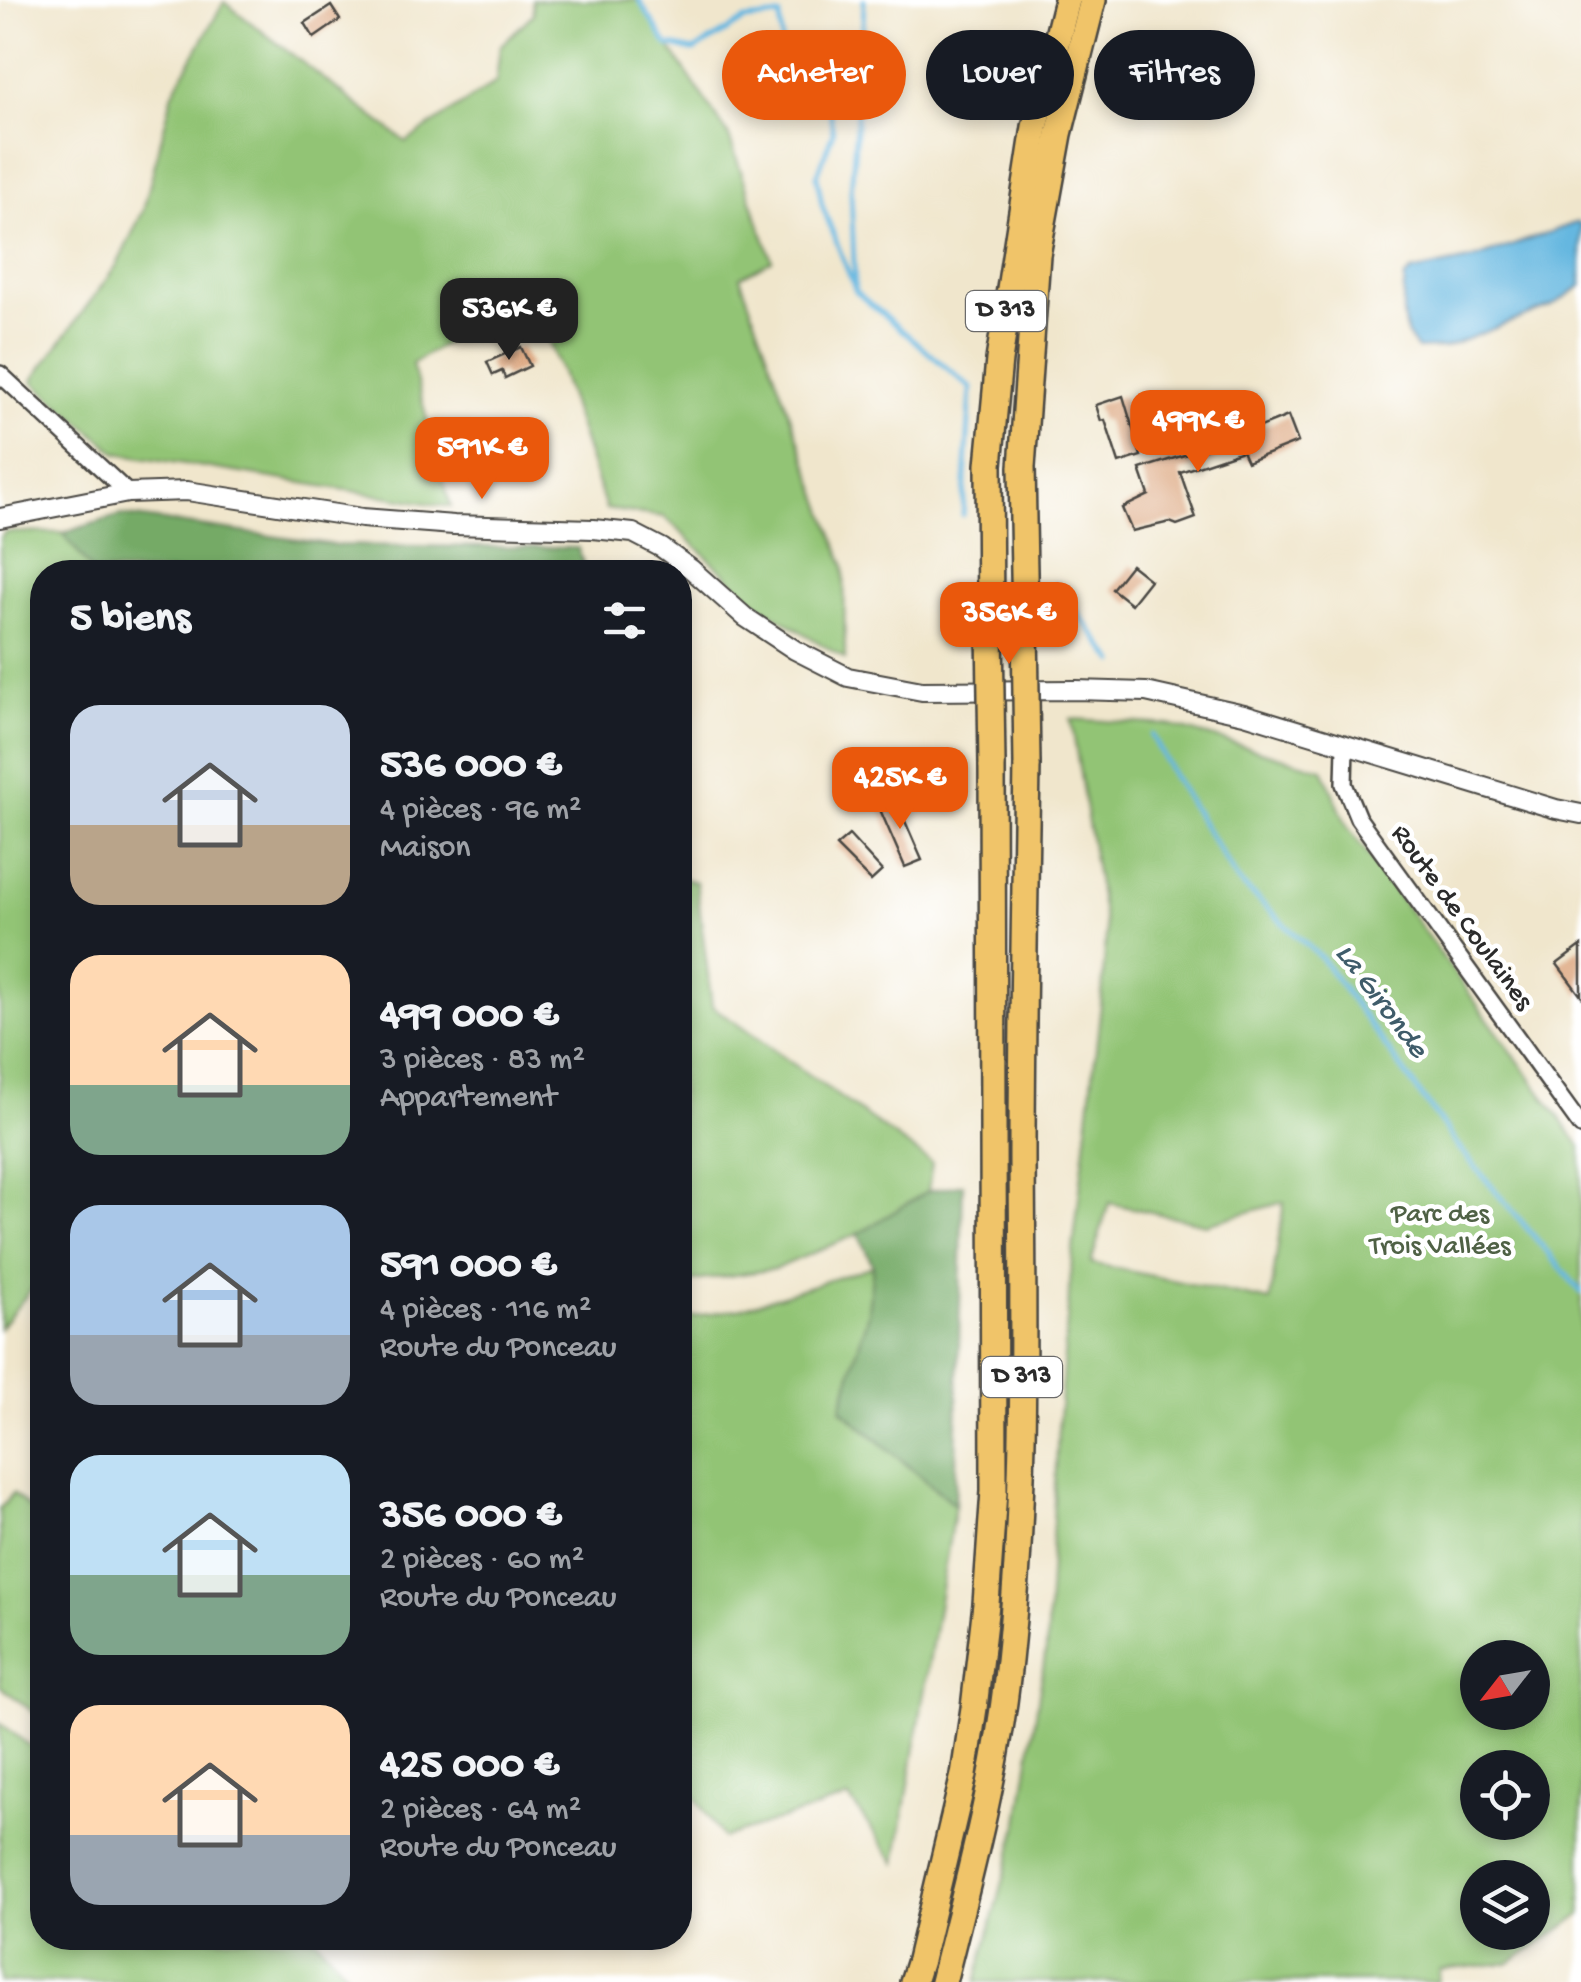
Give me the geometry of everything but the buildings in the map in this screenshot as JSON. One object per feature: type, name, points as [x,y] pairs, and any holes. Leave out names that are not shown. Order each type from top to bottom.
[{"type":"highway","name":"D 313","points":[[913,1982],[964,1775],[988,1585],[994,1491],[989,465],[999,360],[1034,127],[1068,0]]},
{"type":"highway","name":"D 313","points":[[943,1982],[992,1781],[1017,1583],[1022,1493],[1022,1048],[1027,765],[1022,467],[1037,256],[1059,134],[1092,0]]},
{"type":"street","points":[[0,374],[128,493]]},
{"type":"street","points":[[0,518],[128,493],[186,491],[381,520],[454,526],[593,528],[633,534],[679,560]]},
{"type":"street","points":[[692,570],[745,617],[795,650],[848,677],[922,692],[1146,692],[1244,714],[1581,814]]},
{"type":"street","name":"Route de Coulaines","points":[[1345,746],[1344,784],[1358,818],[1581,1126]]},
{"type":"green space","points":[[532,0],[638,0],[728,134],[772,260],[740,277],[844,565],[845,659],[757,604],[665,517],[606,509],[541,320],[517,297],[412,364],[451,507],[117,453],[32,381],[117,265],[143,211],[173,92],[224,2],[406,142],[496,82],[500,46],[533,14]]},
{"type":"green space","points":[[121,515],[335,545],[578,548],[582,560],[84,560],[63,533]]},
{"type":"green space","points":[[5,532],[63,533],[84,560],[30,560],[30,1291],[0,1328],[0,538]]},
{"type":"green space","name":"Parc des Trois Vallées","points":[[1071,719],[1169,725],[1323,769],[1347,826],[1581,1147],[1581,1915],[1550,1936],[1550,1860],[1460,1860],[1460,1950],[1529,1950],[1510,1963],[1440,1970],[1438,1982],[976,1982],[1019,1822],[1046,1649],[1072,1259],[1106,934]],"holes":[[[1284,1202],[1270,1301],[1091,1263],[1109,1203],[1206,1224]]]},
{"type":"green space","points":[[692,881],[696,882],[712,1006],[932,1163],[928,1191],[858,1234],[775,1269],[692,1281]]},
{"type":"green space","points":[[963,1184],[955,1505],[841,1409],[868,1313],[873,1266],[858,1234],[928,1191]]},
{"type":"green space","points":[[873,1266],[868,1313],[841,1409],[955,1505],[896,1863],[849,1798],[723,1838],[692,1795],[692,1317],[742,1308]]},
{"type":"green space","points":[[13,1493],[30,1509],[30,1710],[0,1686],[0,1509]]},
{"type":"green space","points":[[0,1723],[30,1746],[30,1950],[327,1950],[355,1982],[0,1982]]},
{"type":"water","points":[[1578,222],[1581,286],[1552,306],[1444,348],[1417,349],[1411,341],[1404,324],[1403,305],[1405,277],[1411,272],[1474,259]]},
{"type":"waterway","name":"La Gironde","points":[[639,0],[667,45],[694,51],[745,20],[780,16],[782,43],[828,99],[833,132],[817,176],[822,205],[856,292],[971,388],[963,515]]},
{"type":"waterway","points":[[855,286],[851,192],[864,0]]},
{"type":"waterway","name":"La Gironde","points":[[1056,584],[1115,662]]},
{"type":"waterway","name":"La Gironde","points":[[1152,735],[1238,881],[1321,958],[1461,1150],[1581,1292]]}]
